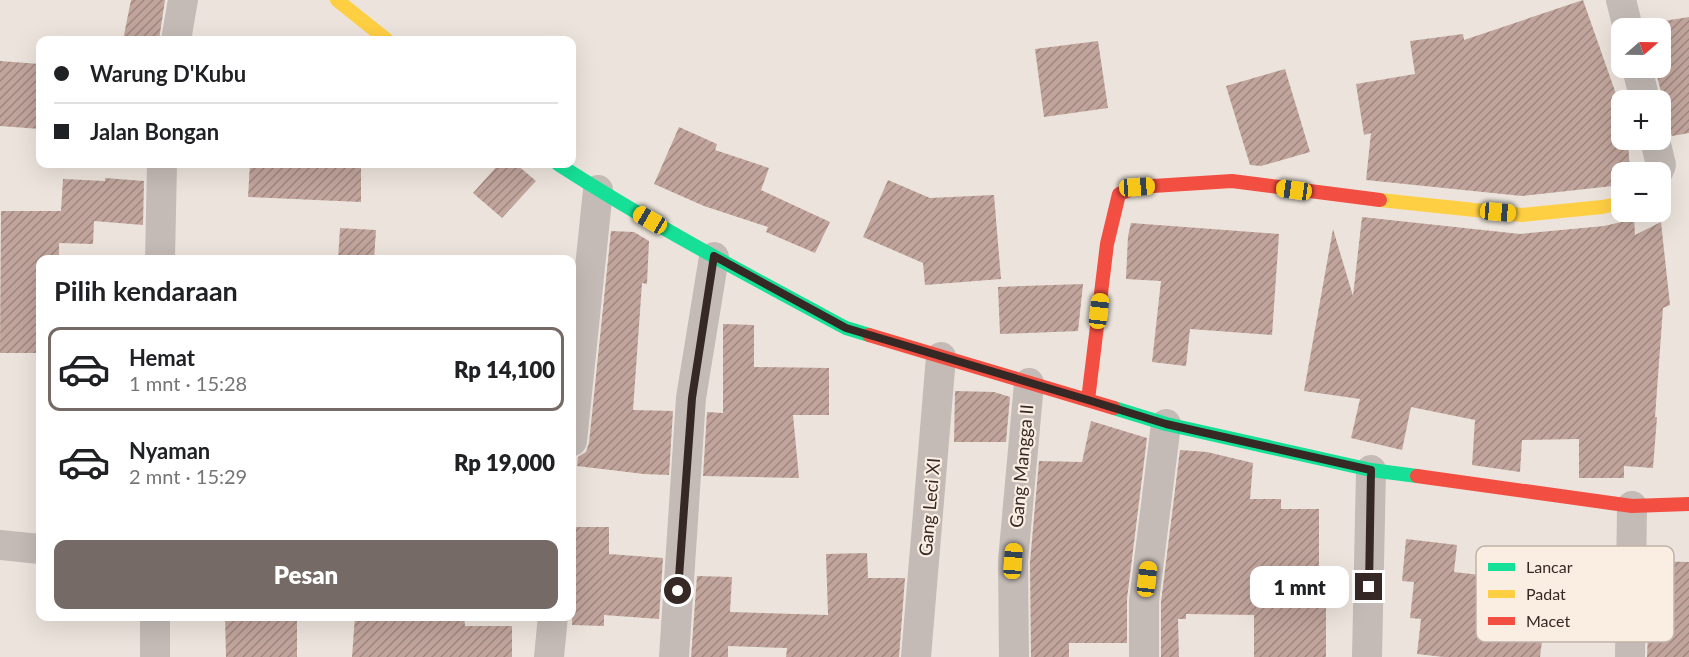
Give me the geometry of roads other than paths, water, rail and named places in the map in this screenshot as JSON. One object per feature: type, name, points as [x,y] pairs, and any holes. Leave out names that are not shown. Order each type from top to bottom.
[{"type":"street","points":[[177,36],[183,0]]},
{"type":"street","points":[[337,0],[382,36]]},
{"type":"street","points":[[1621,0],[1626,18]]},
{"type":"street","points":[[160,255],[162,168]]},
{"type":"street","points":[[564,168],[598,190],[714,256],[846,328],[941,357],[1166,424],[1371,470],[1632,506],[1689,504]]},
{"type":"street","points":[[1088,400],[1107,244],[1119,194],[1137,187],[1232,181],[1357,198],[1522,215],[1611,205]]},
{"type":"street","points":[[576,402],[598,190]]},
{"type":"street","points":[[674,657],[692,398],[714,256]]},
{"type":"street","name":"Gang Leci XI","points":[[916,657],[941,357]]},
{"type":"street","name":"Gang Mangga II","points":[[1014,657],[1013,561],[1029,383]]},
{"type":"street","points":[[1144,657],[1144,601],[1166,424]]},
{"type":"street","points":[[1367,657],[1371,470]]},
{"type":"street","points":[[1631,546],[1632,506]]},
{"type":"street","points":[[0,545],[36,549]]},
{"type":"street","points":[[155,621],[155,657]]},
{"type":"street","points":[[549,657],[553,621]]},
{"type":"street","points":[[1630,642],[1630,657]]}]
